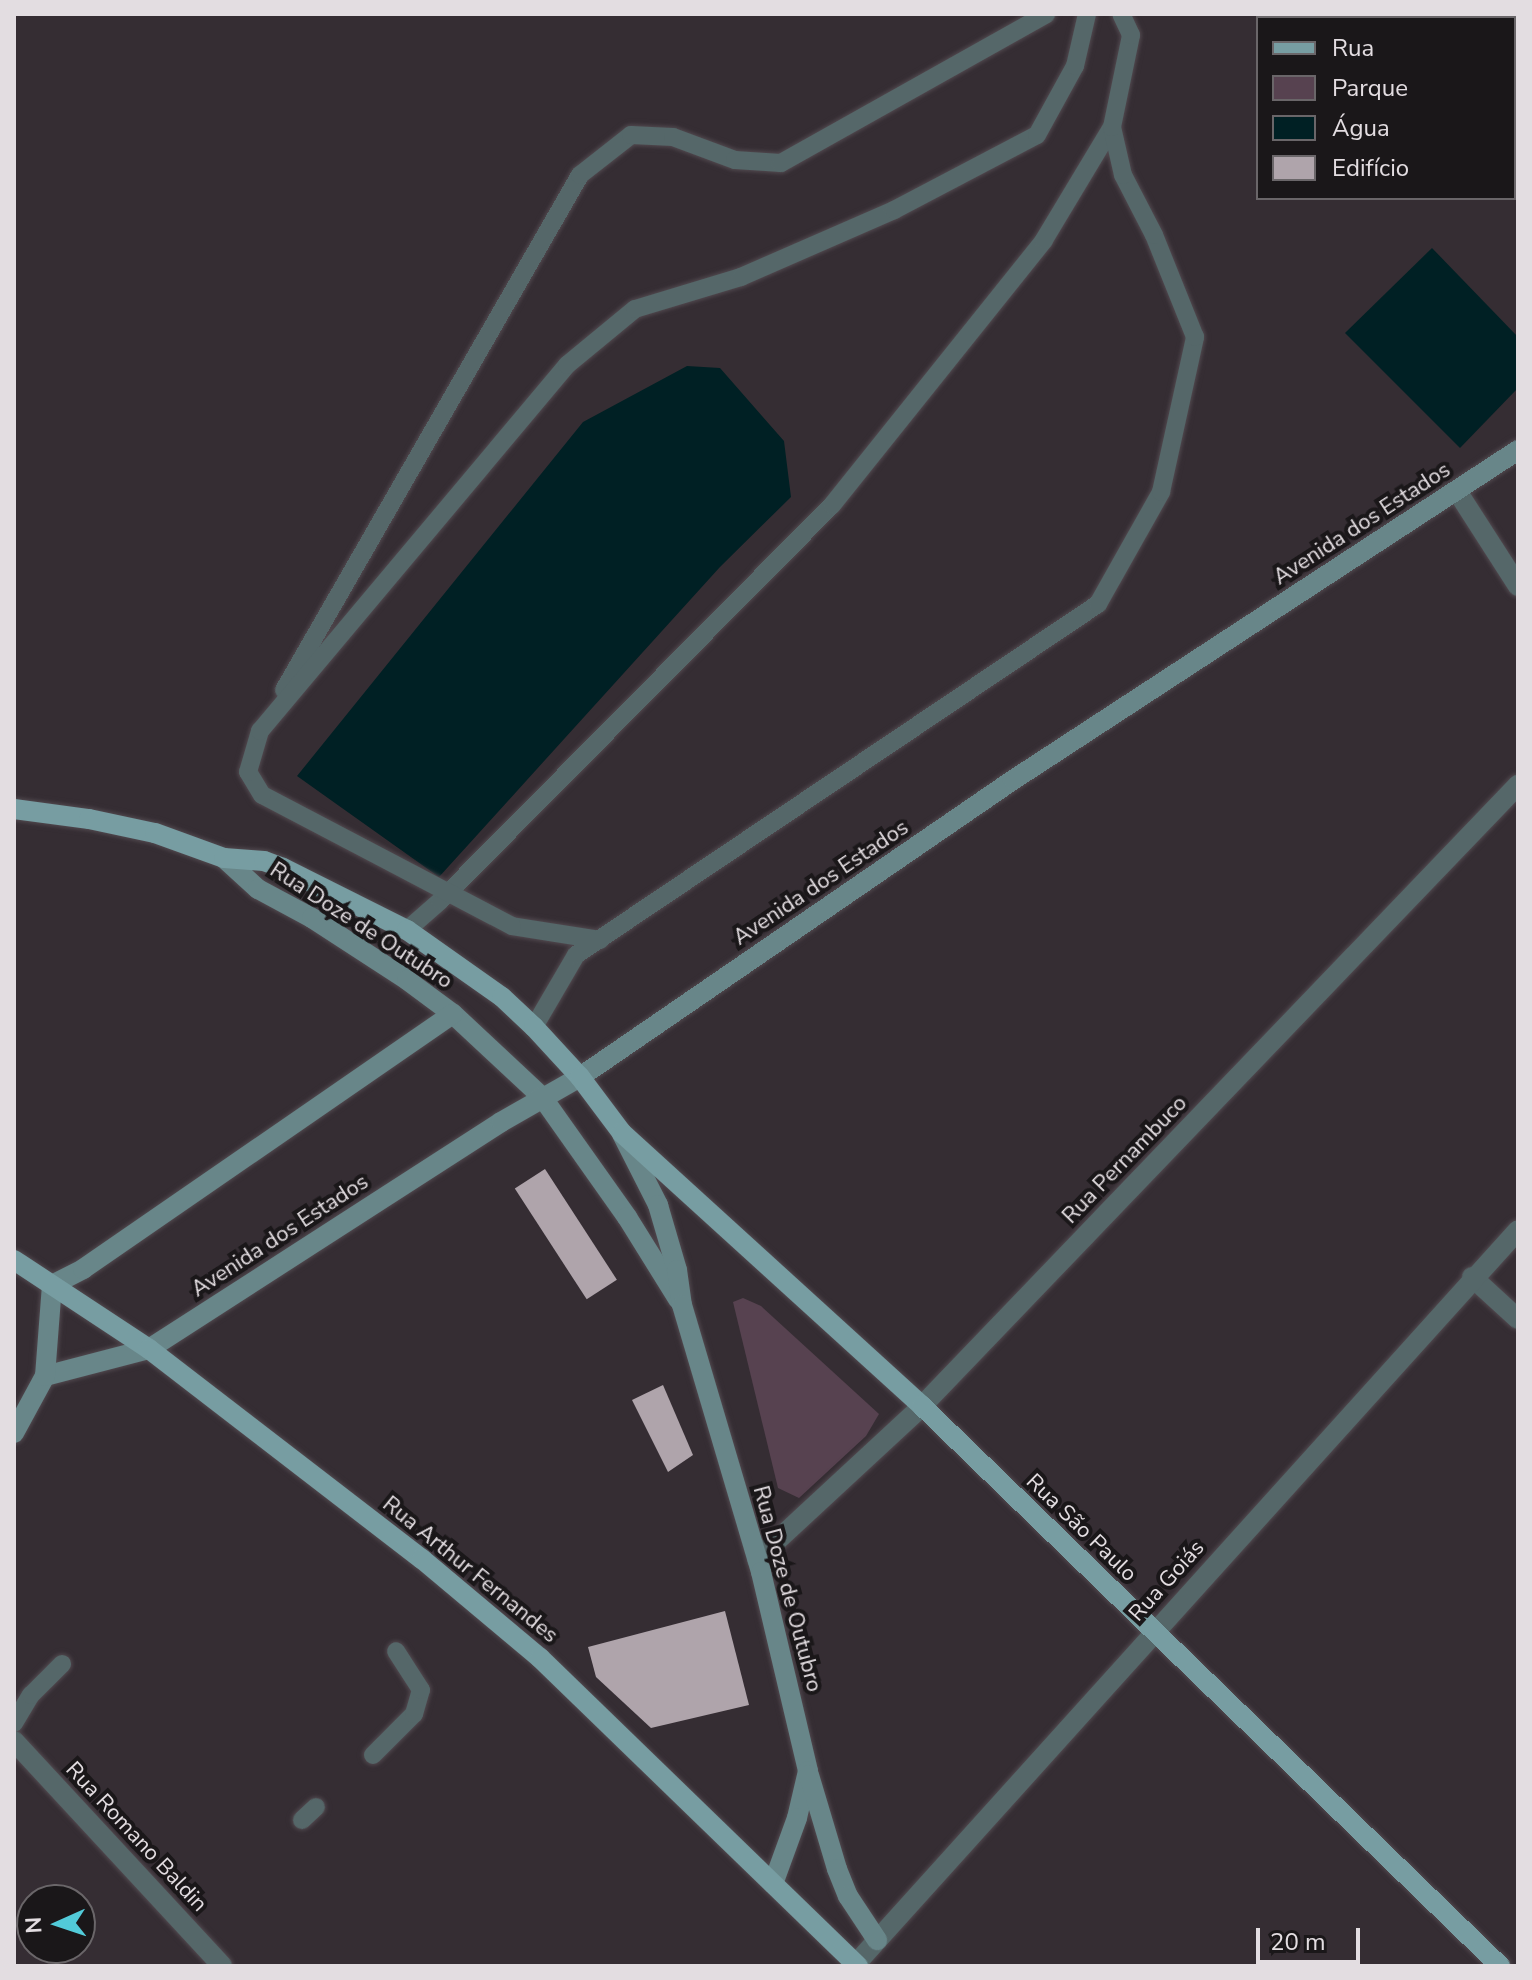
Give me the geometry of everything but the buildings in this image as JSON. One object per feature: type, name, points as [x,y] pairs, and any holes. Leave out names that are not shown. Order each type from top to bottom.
[{"type":"main road","name":"Avenida dos Estados","points":[[45,1376],[149,1349],[542,1097],[580,1077],[1013,780],[1518,450]]},
{"type":"main road","points":[[14,809],[89,819],[155,833],[224,858]]},
{"type":"main road","name":"Rua Doze de Outubro","points":[[224,858],[264,861],[283,868],[407,930],[502,997],[534,1027],[580,1077],[622,1133],[658,1205],[677,1270],[682,1305],[757,1559],[808,1771],[797,1818],[773,1884]]},
{"type":"main road","name":"Rua Doze de Outubro","points":[[224,858],[258,889],[312,918],[453,1014],[542,1097],[627,1217],[682,1305]]},
{"type":"main road","points":[[14,1433],[45,1376],[52,1285],[83,1269],[453,1014]]},
{"type":"main road","name":"Rua São Paulo","points":[[622,1133],[922,1406],[1500,1966]]},
{"type":"main road","name":"Rua Arthur Fernandes","points":[[14,1260],[149,1349],[422,1559],[540,1658],[856,1965]]},
{"type":"main road","points":[[808,1771],[848,1896],[877,1940]]},
{"type":"street","points":[[1457,491],[1518,586]]},
{"type":"street","name":"Rua Pernambuco","points":[[757,1559],[922,1406],[1518,785]]},
{"type":"street","name":"Rua Goiás","points":[[856,1965],[1472,1277],[1518,1230]]},
{"type":"street","points":[[1472,1277],[1518,1319]]},
{"type":"street","name":"Rua Romano Baldin","points":[[14,1741],[222,1966]]},
{"type":"lane","points":[[600,940],[512,926],[447,895],[262,795],[248,772],[260,731],[580,175],[631,135],[673,137],[735,160],[781,163],[1046,14]]},
{"type":"lane","points":[[260,731],[567,365],[635,309],[755,271],[894,210],[1037,135],[1075,66],[1087,14]]},
{"type":"lane","points":[[1121,14],[1131,35]]},
{"type":"lane","points":[[407,930],[447,895],[832,505],[1044,240],[1112,127],[1138,14]]},
{"type":"lane","points":[[534,1027],[576,955],[1098,604],[1161,492],[1195,337],[1154,235],[1123,175],[1112,127]]},
{"type":"lane","points":[[373,1755],[414,1714],[421,1690],[396,1651]]},
{"type":"lane","points":[[14,1723],[31,1695],[62,1664]]},
{"type":"green space","points":[[743,1298],[761,1306],[879,1414],[866,1436],[799,1498],[778,1488],[733,1302]]},
{"type":"water","points":[[1432,248],[1518,337],[1518,388],[1460,448],[1345,333]]},
{"type":"water","points":[[687,366],[720,368],[784,441],[791,497],[720,567],[439,877],[297,776],[583,422]]}]
